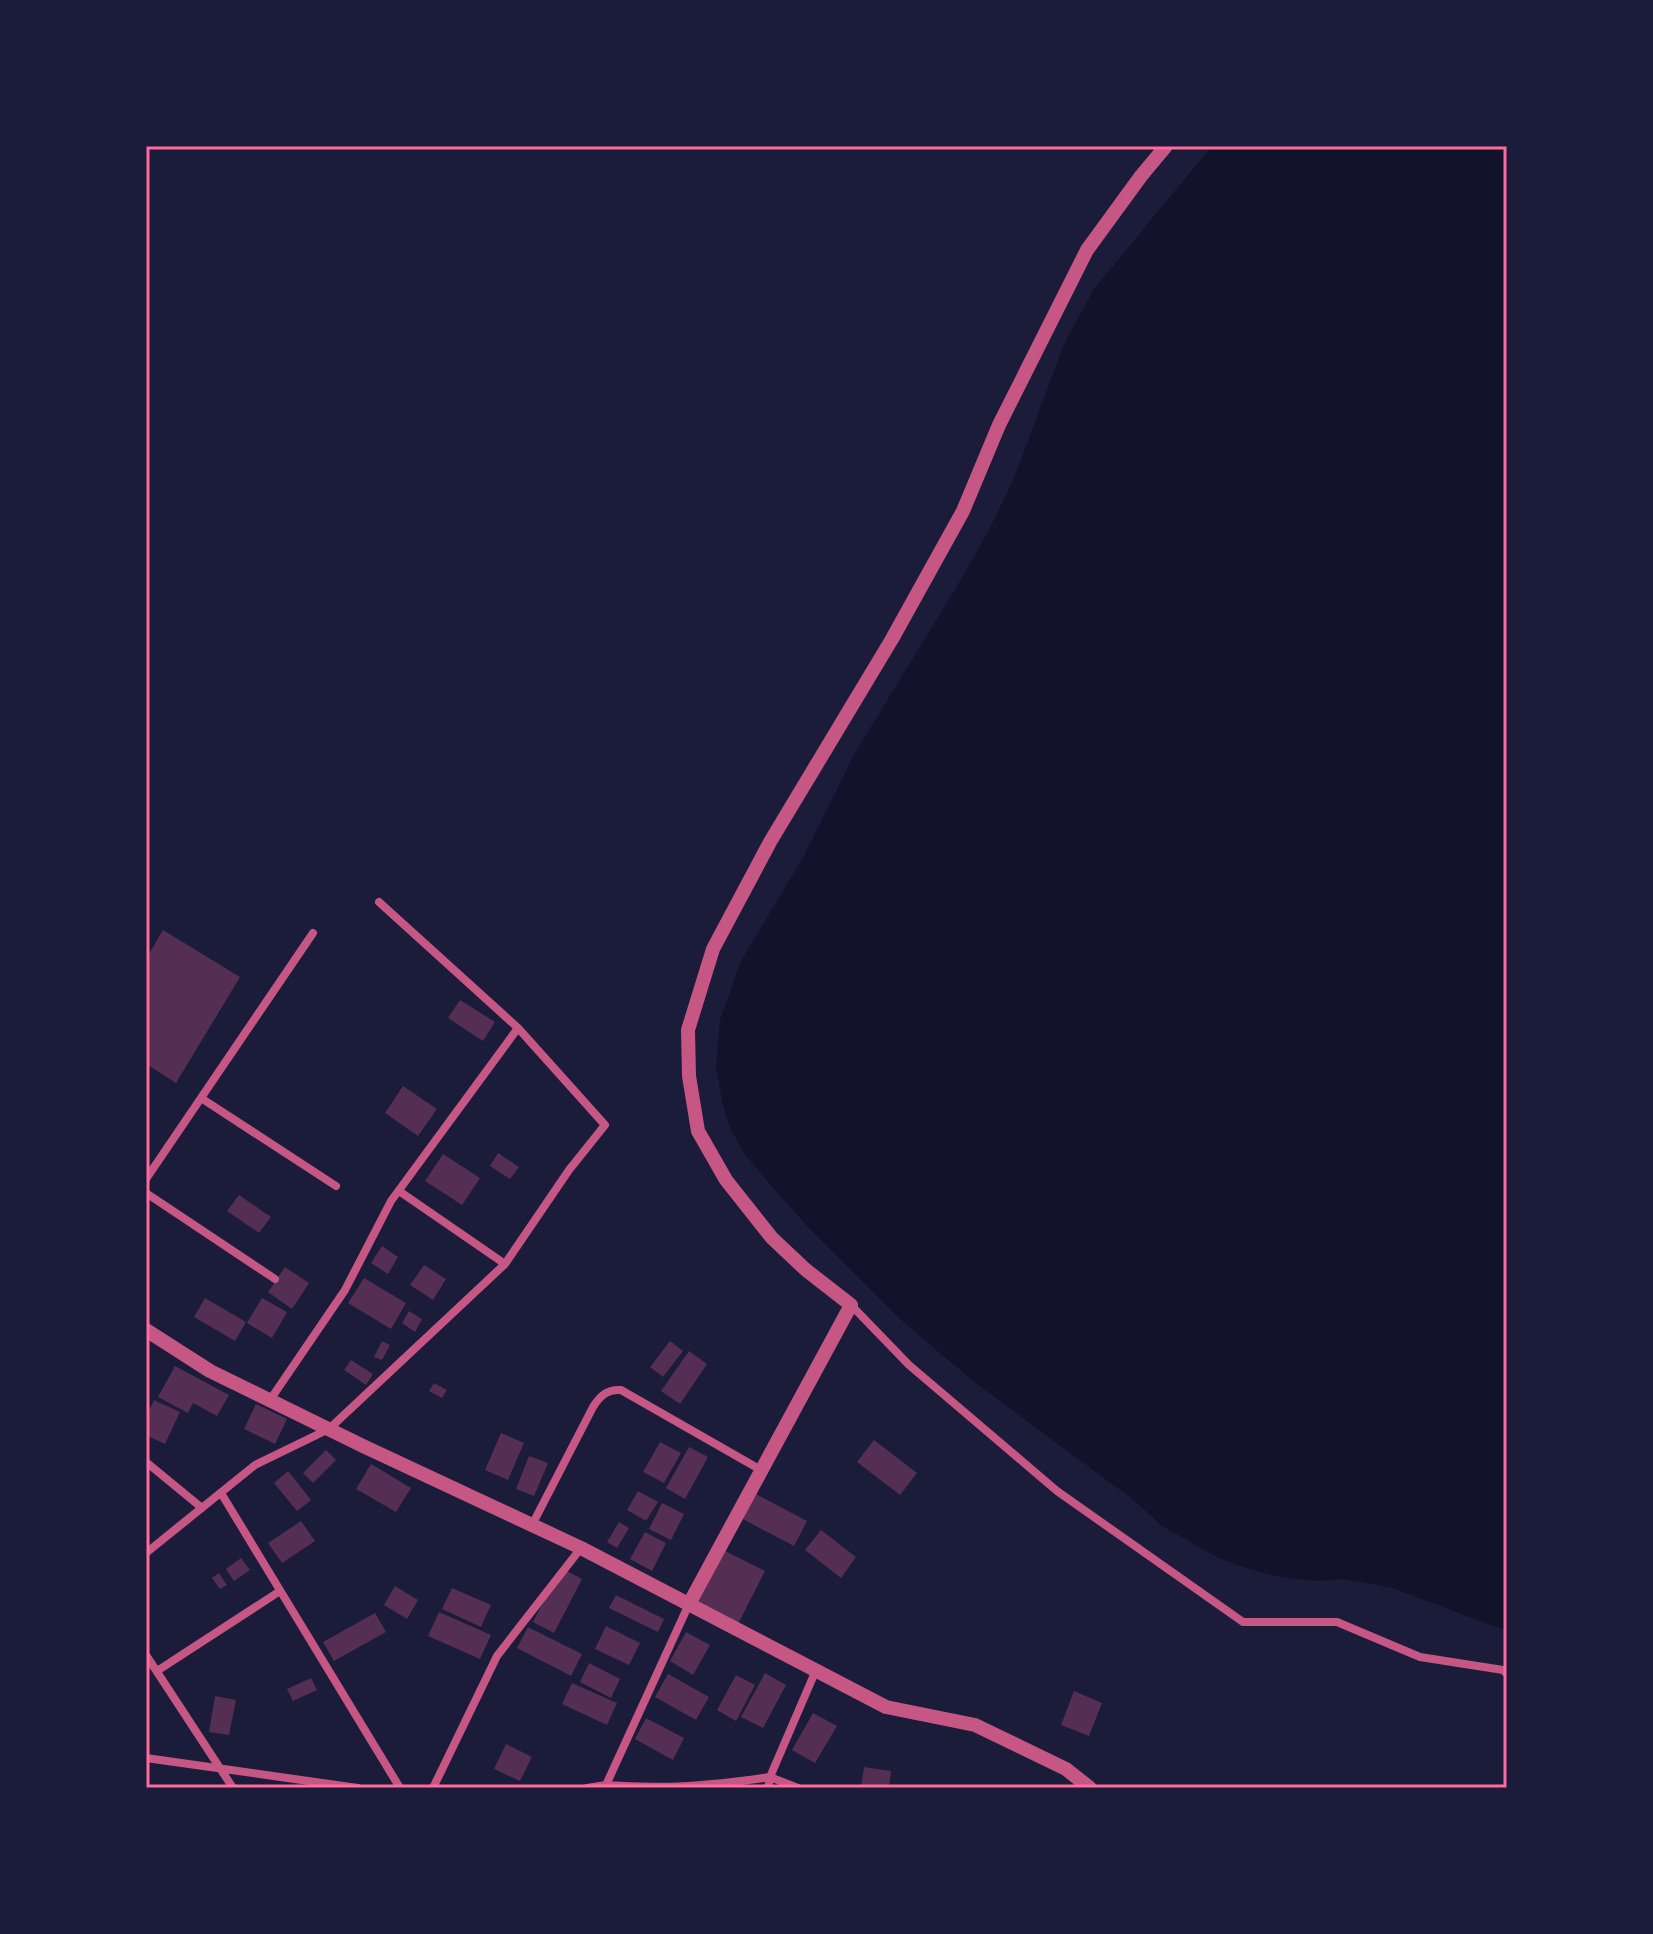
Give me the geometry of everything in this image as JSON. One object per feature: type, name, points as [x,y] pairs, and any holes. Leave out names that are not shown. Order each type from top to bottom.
[{"type":"street","points":[[1166,146],[1087,250],[999,425],[963,511],[892,639],[770,842],[713,949],[688,1030],[689,1076],[698,1131],[726,1180],[772,1238],[851,1305],[909,1365],[1057,1491],[1243,1622],[1337,1622],[1420,1657],[1503,1670],[1507,1674]]},
{"type":"street","points":[[146,1553],[255,1465],[329,1429],[505,1264],[569,1170],[605,1125],[518,1028],[379,902]]},
{"type":"street","points":[[146,1179],[313,933]]},
{"type":"street","points":[[270,1400],[345,1290],[399,1191],[518,1028]]},
{"type":"street","points":[[201,1098],[336,1186]]},
{"type":"street","points":[[399,1191],[505,1264]]},
{"type":"street","points":[[146,1193],[275,1279]]},
{"type":"street","points":[[606,1785],[689,1604],[851,1305]]},
{"type":"street","points":[[146,1330],[210,1371],[581,1548],[886,1707],[975,1725],[1066,1769],[1090,1788]]},
{"type":"street","points":[[532,1525],[593,1407],[601,1396],[612,1389],[621,1390],[761,1470]]},
{"type":"street","points":[[146,1462],[202,1508]]},
{"type":"street","points":[[221,1493],[400,1788]]},
{"type":"street","points":[[433,1788],[497,1656],[581,1548]]},
{"type":"street","points":[[157,1671],[280,1591]]},
{"type":"street","points":[[146,1655],[233,1788]]},
{"type":"street","points":[[768,1788],[816,1670]]},
{"type":"street","points":[[146,1758],[357,1788]]},
{"type":"street","points":[[223,1788],[226,1777]]},
{"type":"street","points":[[587,1788],[606,1785],[709,1787],[770,1777],[798,1788]]},
{"type":"shaded area","points":[[1212,146],[1507,146],[1507,1631],[1393,1588],[1345,1579],[1316,1581],[1281,1577],[1248,1569],[1217,1557],[1162,1526],[1135,1501],[973,1381],[900,1319],[767,1181],[744,1153],[730,1128],[723,1105],[716,1067],[720,1020],[741,961],[805,854],[855,753],[991,526],[1015,476],[1064,344],[1094,289]]},
{"type":"building","points":[[163,930],[240,977],[176,1083],[146,1064],[146,959]]},
{"type":"building","points":[[460,1000],[495,1022],[483,1041],[448,1018]]},
{"type":"building","points":[[403,1086],[437,1109],[418,1136],[385,1113]]},
{"type":"building","points":[[498,1153],[519,1167],[510,1179],[490,1166]]},
{"type":"building","points":[[443,1154],[480,1178],[462,1205],[425,1181]]},
{"type":"building","points":[[239,1195],[271,1217],[259,1233],[227,1211]]},
{"type":"building","points":[[382,1246],[398,1257],[388,1274],[371,1263]]},
{"type":"building","points":[[424,1265],[446,1279],[433,1300],[410,1285]]},
{"type":"building","points":[[285,1267],[309,1283],[292,1309],[268,1292]]},
{"type":"building","points":[[364,1278],[406,1303],[391,1329],[348,1303]]},
{"type":"building","points":[[205,1298],[246,1322],[235,1341],[194,1317]]},
{"type":"building","points":[[262,1298],[287,1312],[272,1338],[247,1323]]},
{"type":"building","points":[[409,1311],[422,1319],[415,1332],[402,1323]]},
{"type":"building","points":[[382,1341],[390,1345],[382,1360],[374,1357]]},
{"type":"building","points":[[670,1341],[683,1351],[663,1377],[650,1367]]},
{"type":"building","points":[[689,1351],[707,1364],[680,1404],[661,1391]]},
{"type":"building","points":[[351,1360],[373,1374],[366,1385],[344,1370]]},
{"type":"building","points":[[175,1366],[229,1395],[217,1416],[193,1403],[188,1413],[158,1397]]},
{"type":"building","points":[[434,1383],[447,1390],[442,1398],[429,1391]]},
{"type":"building","points":[[154,1400],[180,1412],[165,1444],[146,1435],[146,1417]]},
{"type":"building","points":[[256,1404],[287,1419],[275,1444],[244,1429]]},
{"type":"building","points":[[501,1433],[524,1443],[508,1480],[485,1470]]},
{"type":"building","points":[[874,1440],[917,1473],[900,1495],[857,1462]]},
{"type":"building","points":[[660,1442],[681,1453],[664,1483],[643,1472]]},
{"type":"building","points":[[689,1447],[708,1457],[685,1499],[666,1488]]},
{"type":"building","points":[[326,1450],[336,1460],[313,1483],[303,1473]]},
{"type":"building","points":[[529,1456],[548,1463],[534,1496],[516,1489]]},
{"type":"building","points":[[371,1464],[411,1488],[396,1512],[356,1489]]},
{"type":"building","points":[[288,1471],[311,1500],[297,1511],[274,1483]]},
{"type":"building","points":[[638,1491],[658,1502],[646,1521],[627,1510]]},
{"type":"building","points":[[750,1491],[807,1521],[794,1546],[737,1516]]},
{"type":"building","points":[[662,1503],[684,1514],[671,1540],[649,1529]]},
{"type":"building","points":[[301,1521],[315,1541],[282,1563],[268,1543]]},
{"type":"building","points":[[619,1522],[629,1528],[617,1548],[607,1542]]},
{"type":"building","points":[[821,1530],[856,1557],[841,1578],[805,1550]]},
{"type":"building","points":[[645,1532],[666,1543],[652,1571],[630,1559]]},
{"type":"building","points":[[719,1548],[765,1571],[736,1628],[690,1604]]},
{"type":"building","points":[[241,1558],[250,1570],[234,1581],[226,1569]]},
{"type":"building","points":[[561,1568],[582,1579],[554,1633],[533,1622]]},
{"type":"building","points":[[219,1573],[227,1585],[220,1589],[212,1578]]},
{"type":"building","points":[[395,1586],[418,1600],[407,1619],[384,1605]]},
{"type":"building","points":[[452,1588],[491,1605],[481,1627],[442,1609]]},
{"type":"building","points":[[616,1595],[664,1619],[658,1632],[609,1608]]},
{"type":"building","points":[[439,1612],[491,1635],[480,1659],[428,1636]]},
{"type":"building","points":[[375,1613],[386,1632],[334,1661],[323,1642]]},
{"type":"building","points":[[606,1626],[640,1643],[629,1665],[595,1649]]},
{"type":"building","points":[[528,1627],[582,1654],[571,1676],[517,1648]]},
{"type":"building","points":[[686,1632],[710,1645],[693,1675],[670,1661]]},
{"type":"building","points":[[589,1663],[620,1679],[611,1698],[580,1682]]},
{"type":"building","points":[[765,1673],[786,1685],[763,1728],[741,1717]]},
{"type":"building","points":[[668,1674],[709,1697],[696,1720],[655,1697]]},
{"type":"building","points":[[736,1675],[755,1685],[736,1721],[717,1710]]},
{"type":"building","points":[[311,1678],[317,1690],[293,1701],[287,1689]]},
{"type":"building","points":[[572,1683],[617,1703],[607,1725],[562,1704]]},
{"type":"building","points":[[1074,1691],[1102,1703],[1089,1736],[1061,1725]]},
{"type":"building","points":[[215,1696],[236,1700],[229,1735],[209,1732]]},
{"type":"building","points":[[813,1713],[837,1726],[815,1763],[792,1750]]},
{"type":"building","points":[[646,1718],[684,1738],[673,1760],[635,1739]]},
{"type":"building","points":[[506,1744],[532,1757],[520,1781],[494,1769]]},
{"type":"building","points":[[864,1767],[891,1771],[889,1788],[861,1788]]}]
